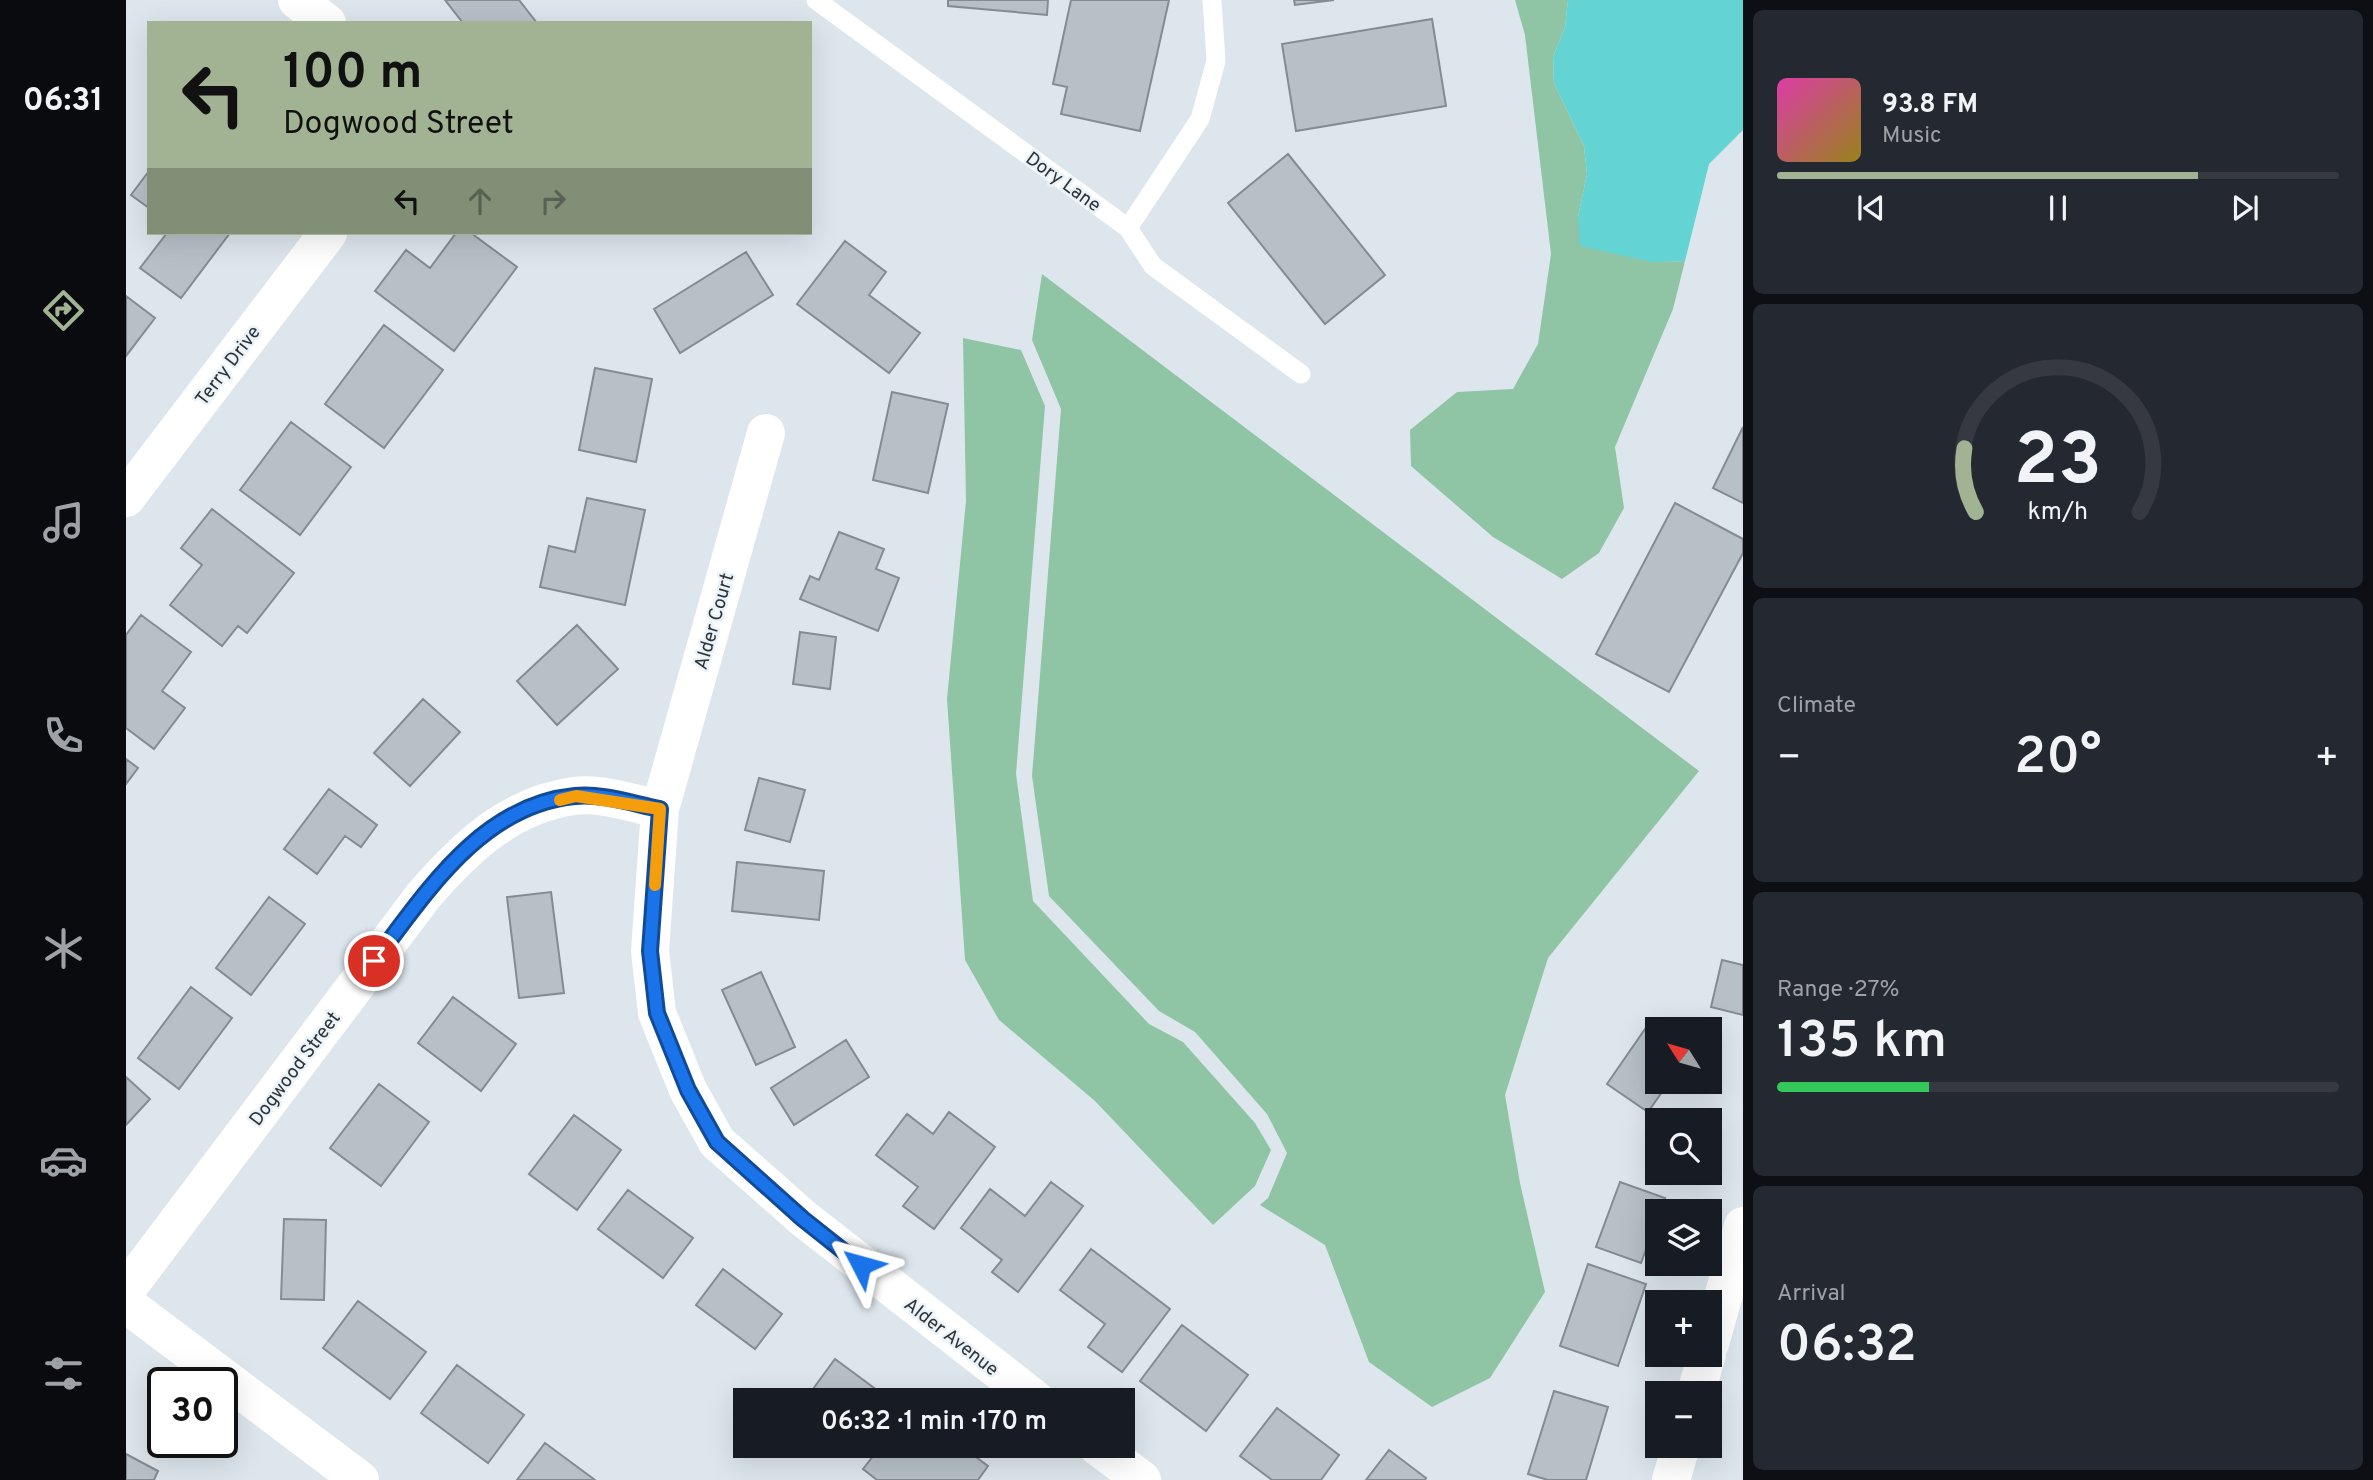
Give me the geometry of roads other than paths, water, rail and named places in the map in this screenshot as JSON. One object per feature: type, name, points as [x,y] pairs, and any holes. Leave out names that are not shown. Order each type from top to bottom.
[{"type":"street","points":[[297,0],[324,21]]},
{"type":"street","name":"Terry Drive","points":[[126,498],[326,235]]},
{"type":"street","name":"Alder Court","points":[[660,809],[766,433]]},
{"type":"street","name":"Dogwood Street","points":[[126,1290],[424,895],[461,852],[525,809],[576,796],[660,809]]},
{"type":"street","name":"Alder Avenue","points":[[660,809],[650,951],[657,1013],[688,1090],[717,1142],[803,1219],[1021,1388]]},
{"type":"street","points":[[1722,1301],[1743,1226]]},
{"type":"street","points":[[126,1304],[360,1480]]},
{"type":"street","points":[[1113,1458],[1142,1480]]},
{"type":"street","points":[[1671,1480],[1677,1458]]},
{"type":"lane","name":"Dory Lane","points":[[816,0],[1128,228],[1153,266],[1301,374]]},
{"type":"lane","points":[[1128,228],[1199,119],[1216,61],[1212,0]]},
{"type":"water","points":[[1568,0],[1743,0],[1743,130],[1709,164],[1685,261],[1652,262],[1580,246],[1578,217],[1587,174],[1584,146],[1554,83],[1553,57],[1565,27]]}]
